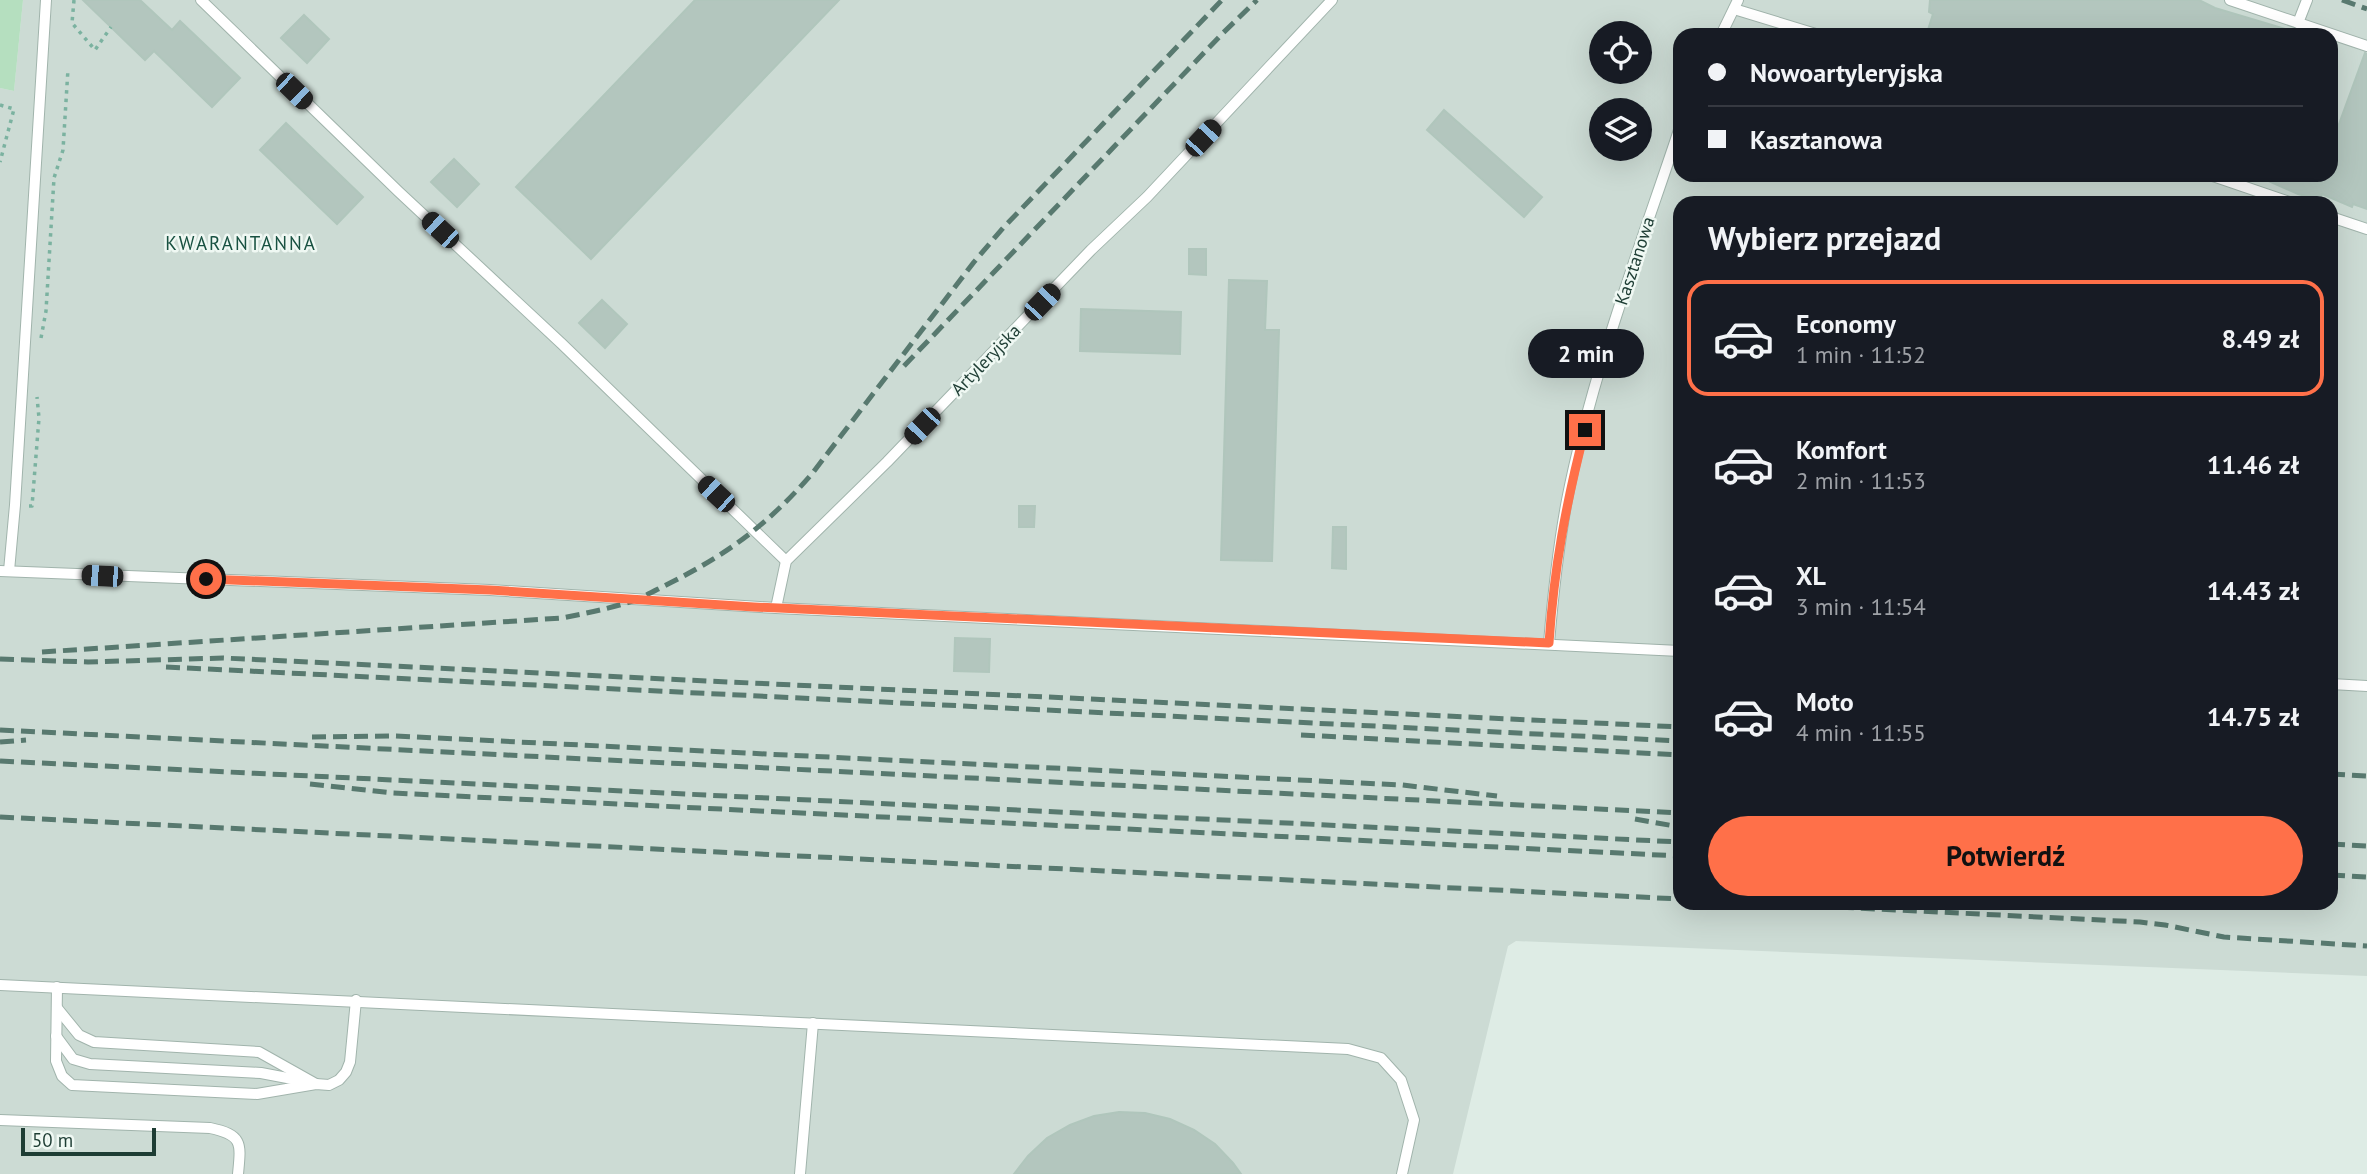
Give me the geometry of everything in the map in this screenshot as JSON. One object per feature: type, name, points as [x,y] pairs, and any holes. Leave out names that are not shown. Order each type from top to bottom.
[{"type":"lane","points":[[46,0],[15,505],[5,571],[490,590],[776,608],[1673,651]]},
{"type":"lane","points":[[201,0],[786,561],[776,608]]},
{"type":"lane","name":"Artyleryjska","points":[[786,561],[887,462],[1091,250],[1147,197],[1332,0]]},
{"type":"lane","points":[[2230,0],[2313,28]]},
{"type":"lane","points":[[2298,23],[2308,0]]},
{"type":"lane","points":[[1724,28],[1736,4],[1800,28]]},
{"type":"lane","points":[[2338,36],[2367,46]]},
{"type":"lane","name":"Kasztanowa","points":[[1549,643],[1554,581],[1567,499],[1586,423],[1602,360],[1673,148]]},
{"type":"lane","points":[[2230,182],[2272,196]]},
{"type":"lane","points":[[2338,219],[2367,229]]},
{"type":"lane","points":[[2338,684],[2367,686]]},
{"type":"lane","points":[[0,985],[1348,1049],[1381,1058],[1401,1080],[1414,1120],[1402,1174]]},
{"type":"lane","points":[[57,987],[56,1061],[62,1076],[72,1085],[257,1094],[316,1084]]},
{"type":"lane","points":[[56,1036],[73,1059],[90,1064],[261,1073],[330,1086],[346,1072],[354,1039],[356,1000]]},
{"type":"lane","points":[[57,1008],[79,1035],[94,1042],[259,1052],[316,1084]]},
{"type":"lane","points":[[800,1174],[813,1023]]},
{"type":"lane","points":[[0,1120],[210,1128],[235,1136],[240,1144],[238,1174]]},
{"type":"path","points":[[74,0],[72,23],[95,50],[111,27]]},
{"type":"path","points":[[39,347],[46,311],[54,178],[63,149],[68,69]]},
{"type":"path","points":[[0,105],[14,109],[0,162]]},
{"type":"path","points":[[15,505],[32,506],[39,418],[36,388]]},
{"type":"shaded area","points":[[23,0],[2367,0],[2367,976],[1516,941],[1508,946],[1453,1174],[0,1174],[0,88],[14,91]]},
{"type":"green space","points":[[0,0],[23,0],[14,91],[0,88]]},
{"type":"building","points":[[83,0],[140,0],[172,30],[180,21],[240,78],[212,107],[154,51],[145,60]]},
{"type":"building","points":[[695,0],[839,0],[591,259],[516,187]]},
{"type":"building","points":[[1930,0],[2199,0],[2215,8],[2282,28],[1929,28],[1933,14],[1929,12]]},
{"type":"building","points":[[304,15],[329,39],[307,63],[281,38]]},
{"type":"building","points":[[2365,53],[2367,209],[2338,201],[2338,196],[2305,196],[2271,182],[2338,182],[2338,127]]},
{"type":"building","points":[[1444,110],[1542,197],[1524,217],[1427,130]]},
{"type":"building","points":[[286,123],[363,197],[337,224],[260,150]]},
{"type":"building","points":[[454,159],[479,184],[457,207],[431,182]]},
{"type":"building","points":[[1189,249],[1206,249],[1206,275],[1189,274]]},
{"type":"building","points":[[1229,280],[1267,281],[1265,330],[1279,330],[1272,561],[1221,560]]},
{"type":"building","points":[[602,300],[627,324],[605,348],[579,323]]},
{"type":"building","points":[[1081,309],[1181,312],[1180,354],[1080,351]]},
{"type":"building","points":[[1019,506],[1035,506],[1034,527],[1019,527]]},
{"type":"building","points":[[1333,527],[1346,527],[1346,569],[1332,568]]},
{"type":"building","points":[[955,638],[990,639],[989,672],[954,671]]},
{"type":"building","points":[[1119,1112],[1145,1113],[1170,1119],[1194,1130],[1215,1144],[1241,1174],[1014,1174],[1047,1138],[1094,1116]]},
{"type":"railway","points":[[42,652],[562,618],[636,600],[691,572],[729,549],[763,523],[795,493],[1003,228],[1222,0]]},
{"type":"railway","points":[[904,366],[1257,0]]},
{"type":"railway","points":[[2342,0],[2367,9]]},
{"type":"railway","points":[[0,659],[88,662],[223,658],[1673,727]]},
{"type":"railway","points":[[166,667],[1673,741]]},
{"type":"railway","points":[[0,730],[1673,813]]},
{"type":"railway","points":[[1301,735],[1673,755]]},
{"type":"railway","points":[[312,737],[396,736],[1402,785],[1497,796]]},
{"type":"railway","points":[[0,742],[26,740]]},
{"type":"railway","points":[[0,761],[1673,842]]},
{"type":"railway","points":[[2338,774],[2367,776]]},
{"type":"railway","points":[[310,784],[393,793],[1673,856]]},
{"type":"railway","points":[[0,817],[1673,899]]},
{"type":"railway","points":[[1635,819],[1673,826]]},
{"type":"railway","points":[[2338,844],[2367,846]]},
{"type":"railway","points":[[2338,875],[2367,877]]},
{"type":"railway","points":[[1897,910],[2140,922],[2224,937],[2367,946]]},
{"type":"district","name":"KWARANTANNA","points":[[241,243]]},
{"type":"route","points":[[206,579],[490,590],[754,607],[1549,643],[1554,581],[1567,499],[1585,430]]}]
